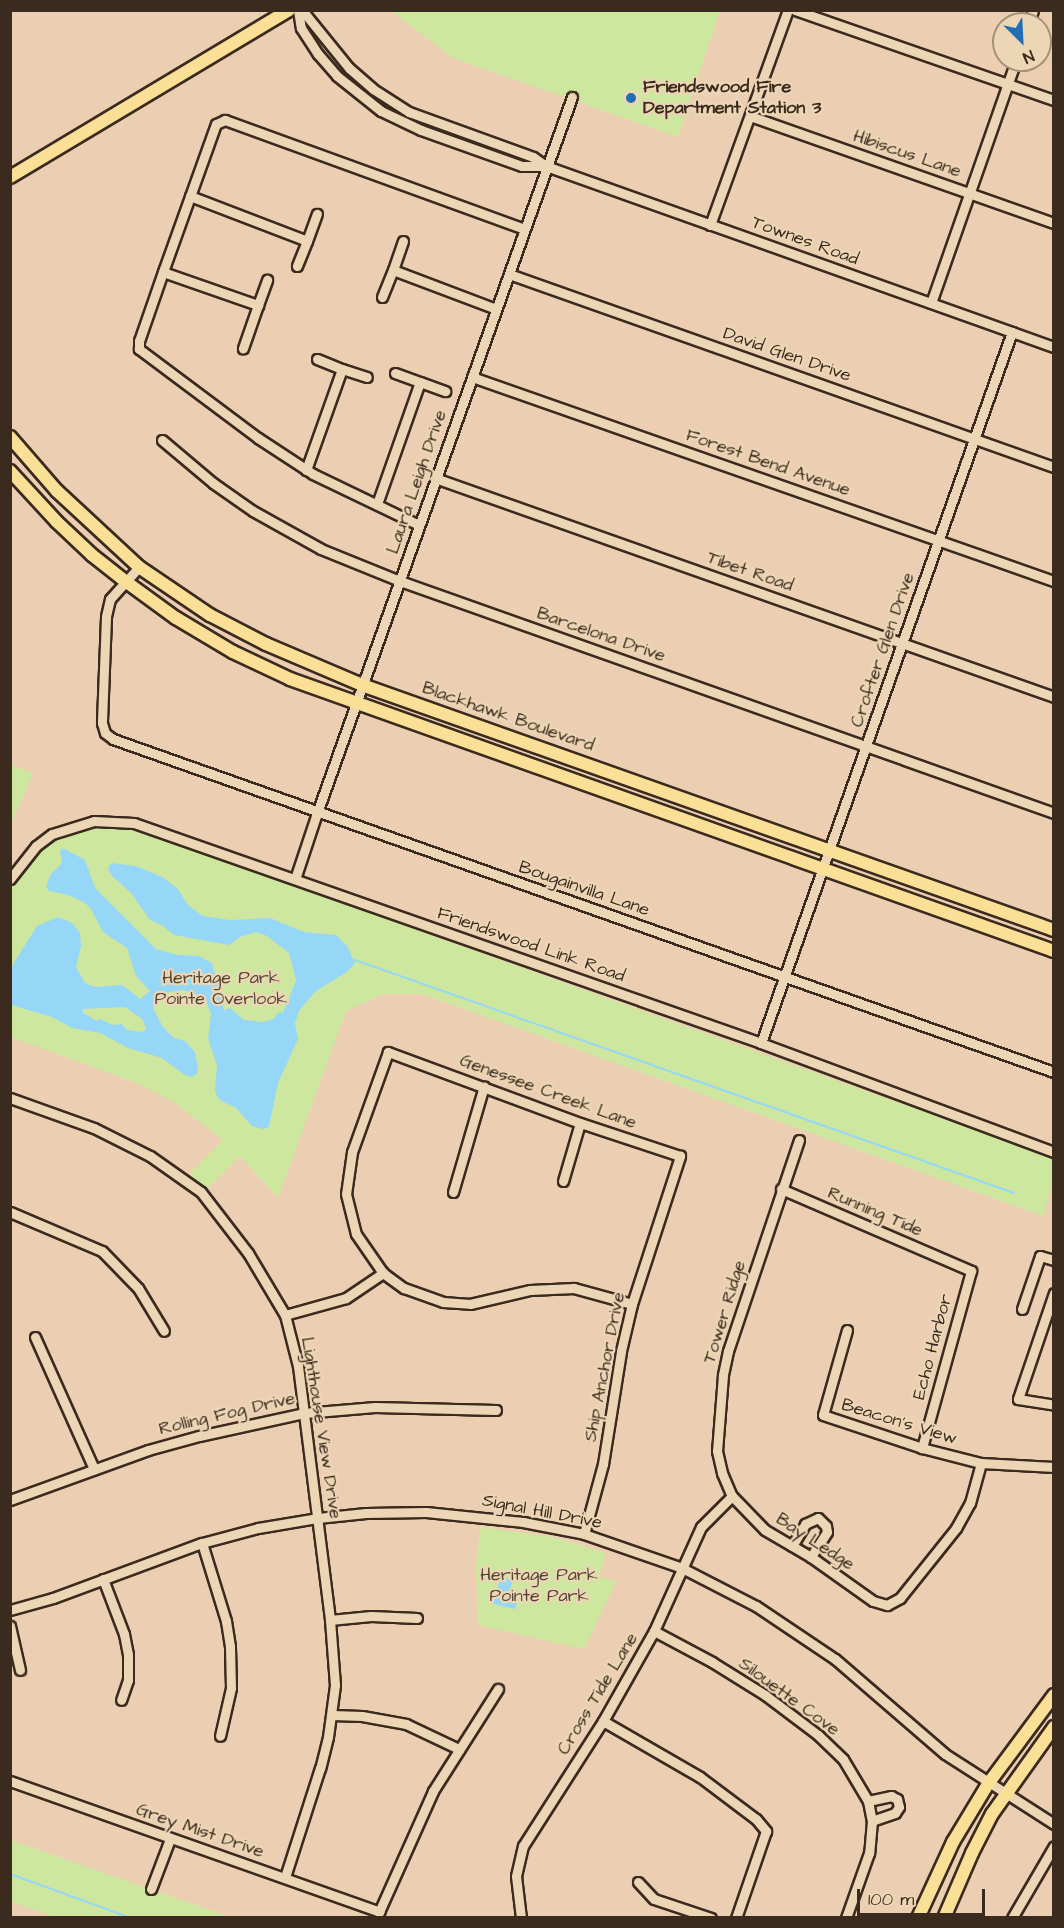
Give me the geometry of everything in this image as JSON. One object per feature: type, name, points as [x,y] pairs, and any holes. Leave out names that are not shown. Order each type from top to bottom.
[{"type":"main road","points":[[10,177],[289,10]]},
{"type":"main road","name":"Blackhawk Boulevard","points":[[10,437],[57,492],[139,567],[210,615],[266,645],[362,685],[1053,930]]},
{"type":"main road","points":[[14,475],[33,465]]},
{"type":"main road","name":"Blackhawk Boulevard","points":[[14,475],[78,542],[176,618],[232,652],[290,680],[821,870],[1052,949]]},
{"type":"main road","points":[[570,780],[577,761]]},
{"type":"main road","points":[[679,819],[686,799]]},
{"type":"main road","points":[[943,913],[950,893]]},
{"type":"main road","points":[[918,1917],[953,1842],[988,1784],[1053,1695]]},
{"type":"main road","points":[[944,1917],[972,1853],[1005,1794],[1053,1727]]},
{"type":"street","name":"Townes Road","points":[[300,10],[301,28],[318,54],[337,76],[381,111],[421,130],[522,166],[546,166]]},
{"type":"street","name":"Townes Road","points":[[300,10],[349,68],[390,101],[432,121],[533,157],[546,166],[1053,347]]},
{"type":"street","points":[[710,225],[788,10]]},
{"type":"street","points":[[795,10],[1053,100]]},
{"type":"street","points":[[931,303],[1012,72]]},
{"type":"street","name":"Laura Leigh Drive","points":[[295,879],[316,813],[572,97]]},
{"type":"street","name":"Hibiscus Lane","points":[[750,116],[1053,223]]},
{"type":"street","points":[[419,525],[306,470],[258,438],[139,349],[139,341],[163,272],[216,124],[225,120],[524,229]]},
{"type":"street","points":[[190,196],[307,241]]},
{"type":"street","points":[[297,266],[317,214]]},
{"type":"street","points":[[382,297],[403,241]]},
{"type":"street","points":[[393,270],[496,309]]},
{"type":"street","points":[[163,272],[258,305]]},
{"type":"street","name":"David Glen Drive","points":[[509,274],[1053,467]]},
{"type":"street","points":[[243,348],[267,280]]},
{"type":"street","name":"Crofter Glen Drive","points":[[761,1043],[1012,332]]},
{"type":"street","points":[[317,359],[367,377]]},
{"type":"street","points":[[306,470],[342,369]]},
{"type":"street","points":[[395,373],[445,391]]},
{"type":"street","name":"Forest Bend Avenue","points":[[472,377],[1053,581]]},
{"type":"street","points":[[377,504],[420,382]]},
{"type":"street","name":"Barcelona Drive","points":[[162,441],[213,483],[253,511],[321,549],[400,581],[1053,813]]},
{"type":"street","name":"Tibet Road","points":[[435,478],[1053,697]]},
{"type":"street","points":[[125,580],[139,567]]},
{"type":"street","name":"Bougainvilla Lane","points":[[125,580],[110,599],[106,617],[101,714],[105,733],[113,739],[316,813],[1053,1072]]},
{"type":"street","name":"Friendswood Link Road","points":[[10,879],[30,853],[52,834],[93,820],[134,823],[761,1043],[1053,1152]]},
{"type":"street","name":"Genessee Creek Lane","points":[[383,1273],[356,1234],[346,1194],[352,1152],[387,1052],[580,1123],[680,1156],[673,1174]]},
{"type":"street","points":[[453,1192],[484,1086]]},
{"type":"street","name":"Lighthouse View Drive","points":[[10,1098],[94,1128],[150,1156],[201,1192],[248,1252],[285,1316],[298,1366],[330,1620],[335,1685],[332,1715],[320,1768],[285,1877]]},
{"type":"street","points":[[563,1181],[580,1123]]},
{"type":"street","name":"Tower Ridge","points":[[732,1496],[722,1473],[717,1450],[723,1375],[728,1351],[799,1140]]},
{"type":"street","name":"Ship Anchor Drive","points":[[584,1534],[603,1464],[621,1351],[632,1304],[673,1174]]},
{"type":"street","name":"Running Tide","points":[[781,1189],[956,1265]]},
{"type":"street","points":[[10,1212],[102,1251],[138,1288],[164,1331]]},
{"type":"street","points":[[1022,1309],[1040,1256],[1053,1260]]},
{"type":"street","name":"Echo Harbor","points":[[922,1448],[971,1271],[956,1265]]},
{"type":"street","points":[[285,1316],[346,1298],[383,1273],[404,1288],[443,1302],[470,1304],[530,1290],[574,1288],[632,1304]]},
{"type":"street","points":[[1053,1293],[1018,1399],[1053,1405]]},
{"type":"street","name":"Beacon's View","points":[[847,1330],[823,1415],[922,1448],[981,1464],[1053,1467]]},
{"type":"street","points":[[35,1338],[94,1469]]},
{"type":"street","name":"Rolling Fog Drive","points":[[10,1500],[94,1469],[199,1436],[304,1413],[375,1407],[496,1410]]},
{"type":"street","name":"Bay Ledge","points":[[732,1496],[765,1530],[811,1557],[873,1601],[887,1605],[900,1598],[956,1528],[970,1503],[981,1464]]},
{"type":"street","name":"Cross Tide Lane","points":[[521,1917],[517,1900],[516,1876],[523,1846],[603,1722],[654,1631],[701,1527],[732,1496]]},
{"type":"street","name":"Signal Hill Drive","points":[[10,1610],[53,1598],[202,1543],[258,1528],[318,1518],[366,1513],[426,1512],[521,1522],[584,1534],[682,1568],[736,1595],[797,1632],[835,1659],[931,1744],[988,1784],[1053,1824]]},
{"type":"street","points":[[792,1546],[805,1524],[818,1518],[826,1526],[827,1532],[811,1557]]},
{"type":"street","points":[[202,1543],[226,1621],[230,1647],[231,1688],[220,1736]]},
{"type":"street","points":[[103,1579],[124,1634],[128,1655],[128,1680],[121,1700]]},
{"type":"street","points":[[330,1620],[371,1616],[417,1618]]},
{"type":"street","points":[[10,1626],[20,1670]]},
{"type":"street","name":"Silouette Cove","points":[[654,1631],[712,1662],[765,1695],[818,1735],[843,1759],[868,1801],[872,1821],[869,1853],[846,1917]]},
{"type":"street","points":[[332,1715],[362,1716],[406,1724],[459,1749],[498,1689]]},
{"type":"street","points":[[603,1722],[700,1777],[756,1819],[766,1831],[736,1917]]},
{"type":"street","name":"Grey Mist Drive","points":[[10,1781],[379,1912],[423,1811],[459,1749]]},
{"type":"street","points":[[868,1801],[891,1796],[897,1799],[899,1807],[895,1814],[872,1821]]},
{"type":"street","points":[[151,1889],[170,1839]]},
{"type":"street","points":[[1012,1917],[1053,1846]]},
{"type":"street","points":[[638,1882],[654,1899],[711,1917]]},
{"type":"green space","points":[[391,11],[720,11],[678,137],[453,58]]},
{"type":"green space","points":[[10,765],[33,773],[11,823]]},
{"type":"green space","name":"Heritage Park Pointe Overlook","points":[[114,824],[132,828],[1053,1158],[1053,1182],[1043,1216],[422,994],[383,994],[346,1011],[278,1198],[240,1156],[206,1190],[188,1175],[223,1140],[175,1103],[139,1084],[11,1037],[10,888],[35,854],[53,840],[76,829]]},
{"type":"green space","name":"Heritage Park Pointe Park","points":[[480,1527],[554,1537],[606,1553],[599,1576],[616,1582],[584,1649],[478,1625],[476,1568]]},
{"type":"green space","points":[[10,1840],[230,1917],[55,1917],[11,1902]]},
{"type":"water","points":[[63,848],[85,860],[95,888],[156,949],[178,955],[199,956],[212,963],[224,1010],[230,1008],[244,1020],[263,1022],[273,1019],[279,1012],[283,1013],[296,980],[289,953],[267,936],[256,932],[240,937],[229,945],[174,935],[163,926],[150,920],[131,893],[112,876],[108,869],[111,863],[136,866],[162,877],[177,888],[188,905],[203,916],[230,920],[270,918],[304,932],[336,935],[347,946],[355,963],[348,971],[315,992],[299,1011],[295,1023],[298,1039],[278,1083],[269,1127],[262,1129],[252,1126],[235,1107],[221,1101],[217,1096],[215,1090],[217,1065],[208,1039],[211,1014],[206,1002],[197,995],[184,990],[169,992],[153,1008],[163,1027],[174,1038],[185,1041],[195,1052],[197,1074],[191,1077],[162,1058],[128,1048],[100,1033],[72,1028],[52,1017],[11,1005],[13,964],[37,926],[58,917],[72,923],[80,933],[81,946],[76,967],[85,983],[95,987],[122,985],[140,999],[150,991],[136,976],[127,948],[103,932],[91,909],[85,903],[68,895],[49,891],[46,887],[50,875],[62,863],[60,851]],"holes":[[[125,1007],[142,1019],[146,1028],[143,1032],[127,1030],[122,1024],[113,1025],[100,1019],[97,1021],[83,1013],[83,1009]]]},
{"type":"water","points":[[501,1576],[513,1581],[508,1593],[511,1599],[518,1601],[515,1609],[493,1604]]},
{"type":"waterway","points":[[355,960],[1014,1193]]},
{"type":"waterway","points":[[10,1874],[131,1918]]},
{"type":"place","name":"Friendswood Fire Department Station 3","points":[[631,98]]}]
